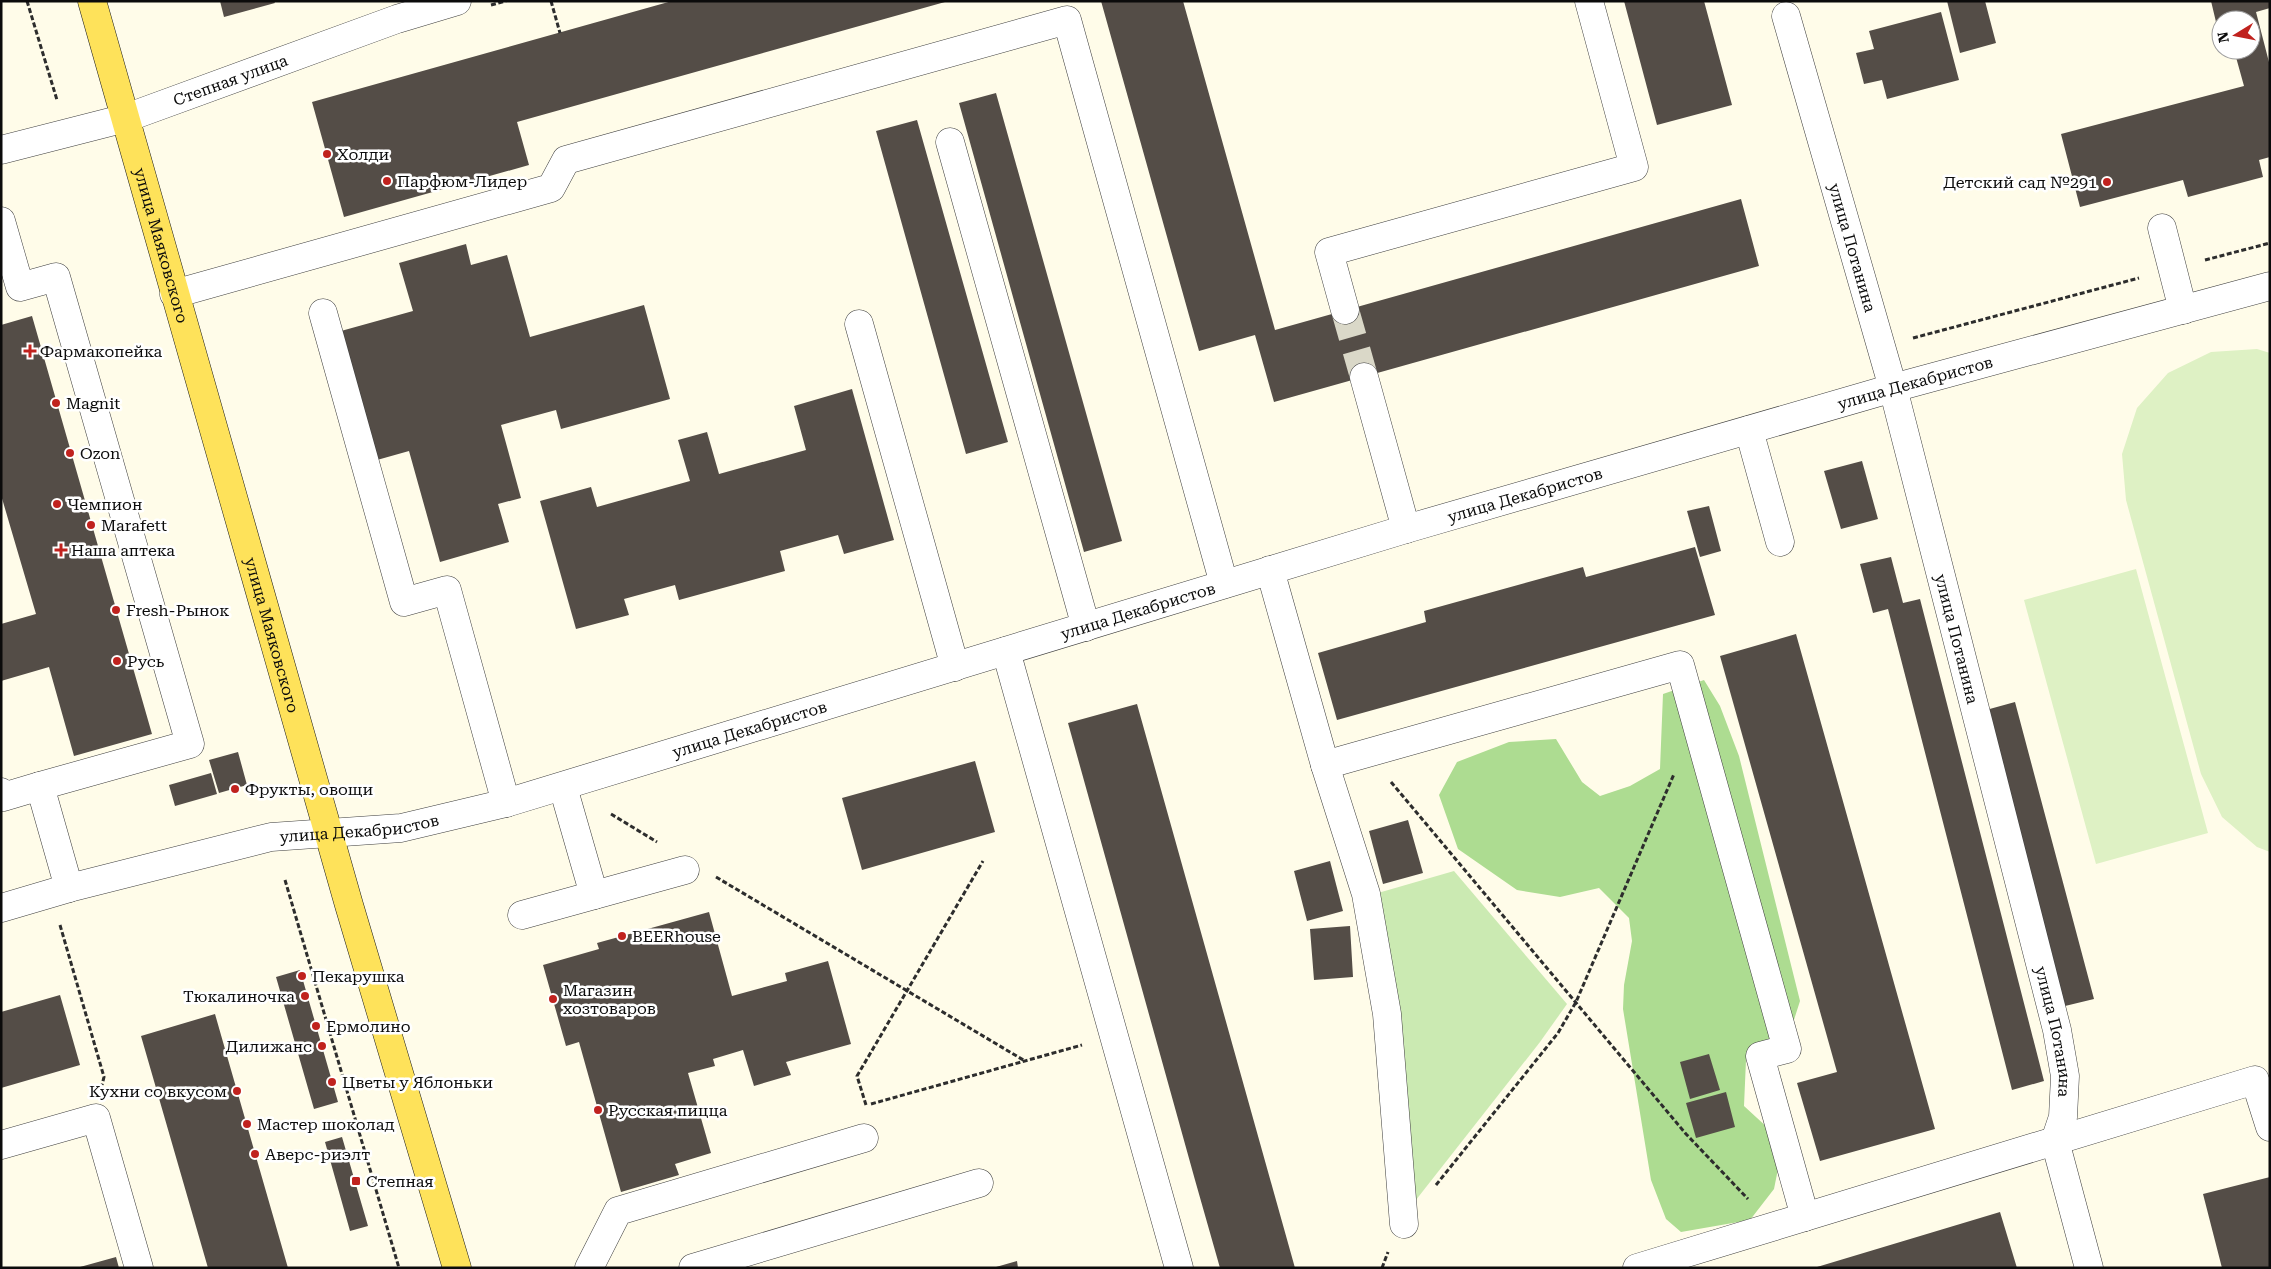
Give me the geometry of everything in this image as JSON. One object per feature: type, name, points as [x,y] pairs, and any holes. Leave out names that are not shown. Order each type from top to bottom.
[{"type":"main road","name":"улица Маяковского","points":[[92,1],[328,834],[457,1268]]},
{"type":"street","name":"Степная улица","points":[[1,150],[66,135],[126,118],[394,10],[457,1]]},
{"type":"street","points":[[1346,310],[1329,252],[1634,167],[1589,1]]},
{"type":"street","name":"улица Потанина","points":[[1786,16],[1893,388],[2058,1030],[2065,1076],[2063,1117],[2055,1141]]},
{"type":"street","points":[[174,294],[551,188],[566,160],[1067,20],[1224,584]]},
{"type":"street","points":[[950,142],[1086,627]]},
{"type":"street","points":[[1,222],[11,290],[56,277],[190,744],[3,797],[1,792]]},
{"type":"street","points":[[2162,228],[2183,310]]},
{"type":"street","name":"улица Декабристов","points":[[1,908],[60,890],[270,837],[401,828],[506,803],[1406,529],[1893,388],[2062,344],[2270,286]]},
{"type":"street","points":[[323,313],[404,602],[447,590],[506,803]]},
{"type":"street","points":[[859,324],[954,667]]},
{"type":"street","points":[[1364,377],[1406,529]]},
{"type":"street","points":[[1749,430],[1780,542]]},
{"type":"street","points":[[1270,570],[1325,765],[1366,894],[1387,1014],[1404,1224]]},
{"type":"street","points":[[1006,651],[1179,1268]]},
{"type":"street","points":[[1325,765],[1680,666],[1787,1049],[1760,1056],[1805,1217]]},
{"type":"street","points":[[40,786],[60,890]]},
{"type":"street","points":[[563,787],[594,896]]},
{"type":"street","points":[[522,915],[698,872]]},
{"type":"street","points":[[1638,1268],[2255,1080],[2270,1127]]},
{"type":"street","points":[[1,1145],[96,1118],[139,1268]]},
{"type":"street","points":[[589,1268],[618,1211],[864,1138]]},
{"type":"street","points":[[2055,1141],[2089,1268]]},
{"type":"street","points":[[693,1268],[979,1183]]},
{"type":"path","points":[[26,1],[66,135]]},
{"type":"path","points":[[551,1],[560,32]]},
{"type":"path","points":[[1881,346],[2270,243]]},
{"type":"path","points":[[1382,1268],[1394,1236],[1558,1033],[1576,1002],[1696,723]]},
{"type":"path","points":[[1367,753],[1686,1134],[1774,1226]]},
{"type":"path","points":[[611,814],[660,843]]},
{"type":"path","points":[[866,1105],[857,1076],[983,861]]},
{"type":"path","points":[[698,872],[907,990],[1025,1061]]},
{"type":"path","points":[[285,880],[399,1268]]},
{"type":"path","points":[[60,890],[104,1077]]},
{"type":"path","points":[[858,1108],[1114,1036]]},
{"type":"green space","points":[[2257,349],[2270,353],[2270,852],[2257,847],[2222,817],[2201,774],[2126,500],[2122,454],[2137,408],[2168,373],[2211,352]]},
{"type":"green space","points":[[2136,569],[2208,833],[2096,864],[2024,600]]},
{"type":"green space","points":[[1704,680],[1720,706],[1739,756],[1800,1001],[1792,1026],[1746,1060],[1744,1106],[1769,1129],[1779,1164],[1774,1189],[1750,1220],[1681,1232],[1666,1219],[1651,1180],[1623,1009],[1624,985],[1632,941],[1629,918],[1599,888],[1560,897],[1517,890],[1458,849],[1439,795],[1457,762],[1509,742],[1556,739],[1582,782],[1600,796],[1630,786],[1660,769],[1663,694]]},
{"type":"green space","points":[[1454,871],[1567,1004],[1540,1042],[1412,1205],[1371,895]]},
{"type":"building","points":[[220,1],[274,1],[275,3],[224,17]]},
{"type":"building","points":[[672,1],[945,2],[517,122],[529,165],[344,217],[312,102]]},
{"type":"building","points":[[1101,1],[1183,1],[1275,330],[1741,199],[1759,266],[1274,402],[1255,335],[1199,351]]},
{"type":"building","points":[[1624,1],[1704,1],[1732,105],[1657,125]]},
{"type":"building","points":[[1947,1],[1985,1],[1996,43],[1960,53]]},
{"type":"building","points":[[2211,1],[2270,1],[2270,8],[2261,11],[2213,10]]},
{"type":"building","points":[[1941,12],[1959,80],[1887,99],[1882,80],[1864,84],[1856,53],[1874,49],[1869,31]]},
{"type":"building","points":[[2261,31],[2270,66],[2270,157],[2259,160],[2263,177],[2188,197],[2183,180],[2080,207],[2061,134],[2244,86],[2237,60],[2261,60]]},
{"type":"building","points":[[996,93],[1122,541],[1084,552],[959,103]]},
{"type":"building","points":[[917,120],[1008,442],[966,454],[876,131]]},
{"type":"building","points":[[466,244],[471,265],[507,255],[530,337],[644,305],[670,399],[561,429],[556,410],[501,425],[521,498],[498,504],[509,542],[440,562],[409,451],[377,460],[341,331],[413,311],[399,263]]},
{"type":"building","points":[[32,316],[152,734],[74,756],[49,667],[1,681],[1,624],[36,614],[1,495],[1,325]]},
{"type":"building","points":[[852,389],[894,540],[844,554],[838,535],[780,551],[785,571],[679,600],[675,585],[624,599],[629,615],[576,629],[540,501],[591,487],[597,507],[690,481],[678,440],[707,432],[719,474],[806,450],[794,406]]},
{"type":"building","points":[[1862,461],[1878,519],[1841,529],[1824,471]]},
{"type":"building","points":[[1709,506],[1721,551],[1700,557],[1687,511]]},
{"type":"building","points":[[1695,547],[1715,615],[1337,720],[1318,653],[1426,622],[1424,611],[1583,567],[1586,577]]},
{"type":"building","points":[[1891,557],[1903,603],[1920,599],[2044,1081],[2012,1090],[1888,609],[1873,613],[1860,564]]},
{"type":"building","points":[[1796,634],[1935,1129],[1820,1161],[1797,1083],[1837,1072],[1720,656]]},
{"type":"building","points":[[2015,702],[2094,999],[2065,1006],[1986,710]]},
{"type":"building","points":[[1137,704],[1295,1268],[1220,1268],[1195,1180],[1068,723]]},
{"type":"building","points":[[238,752],[247,785],[219,793],[209,760]]},
{"type":"building","points":[[975,761],[995,832],[862,870],[842,798]]},
{"type":"building","points":[[211,773],[217,794],[175,806],[169,785]]},
{"type":"building","points":[[1408,820],[1423,873],[1383,884],[1369,831]]},
{"type":"building","points":[[1330,861],[1343,911],[1307,921],[1294,871]]},
{"type":"building","points":[[709,912],[732,996],[787,981],[785,973],[828,961],[851,1044],[786,1062],[791,1075],[754,1086],[743,1050],[713,1059],[715,1066],[688,1073],[711,1153],[675,1164],[679,1175],[621,1192],[579,1042],[566,1046],[543,965],[599,949],[597,943]]},
{"type":"building","points":[[1350,926],[1353,977],[1314,980],[1310,929]]},
{"type":"building","points":[[300,970],[338,1102],[314,1109],[276,977]]},
{"type":"building","points":[[60,995],[80,1065],[1,1088],[1,1012]]},
{"type":"building","points":[[215,1014],[288,1268],[208,1268],[141,1036]]},
{"type":"building","points":[[1709,1054],[1720,1090],[1690,1099],[1680,1062]]},
{"type":"building","points":[[1726,1092],[1735,1127],[1696,1138],[1686,1103]]},
{"type":"building","points":[[342,1137],[368,1226],[350,1231],[325,1142]]},
{"type":"building","points":[[2270,1177],[2270,1267],[2222,1268],[2203,1194]]},
{"type":"building","points":[[2000,1212],[2017,1268],[1817,1268],[1817,1267]]},
{"type":"building","points":[[116,1257],[119,1268],[80,1268],[80,1267]]},
{"type":"building","points":[[1017,1261],[1018,1268],[996,1268],[996,1267]]},
{"type":"tunnel","points":[[1345,310],[1364,377]]},
{"type":"place","name":"Холди","points":[[327,154]]},
{"type":"place","name":"Парфюм-Лидер","points":[[387,181]]},
{"type":"place","name":"Детский сад №291","points":[[2107,182]]},
{"type":"place","name":"Фармакопейка","points":[[30,351]]},
{"type":"place","name":"Magnit","points":[[56,403]]},
{"type":"place","name":"Ozon","points":[[70,453]]},
{"type":"place","name":"Чемпион","points":[[57,504]]},
{"type":"place","name":"Marafett","points":[[91,525]]},
{"type":"place","name":"Наша аптека","points":[[61,550]]},
{"type":"place","name":"Fresh-Рынок","points":[[116,610]]},
{"type":"place","name":"Русь","points":[[117,661]]},
{"type":"place","name":"Фрукты, овощи","points":[[235,789]]},
{"type":"place","name":"BEERhouse","points":[[622,936]]},
{"type":"place","name":"Пекарушка","points":[[302,976]]},
{"type":"place","name":"Тюкалиночка","points":[[305,996]]},
{"type":"place","name":"Магазин хозтоваров","points":[[553,999]]},
{"type":"place","name":"Ермолино","points":[[316,1026]]},
{"type":"place","name":"Дилижанс","points":[[322,1046]]},
{"type":"place","name":"Цветы у Яблоньки","points":[[332,1082]]},
{"type":"place","name":"Кухни со вкусом","points":[[237,1091]]},
{"type":"place","name":"Русская пицца","points":[[598,1110]]},
{"type":"place","name":"Мастер шоколад","points":[[247,1124]]},
{"type":"place","name":"Аверс-риэлт","points":[[255,1154]]},
{"type":"place","name":"Степная","points":[[356,1181]]}]
